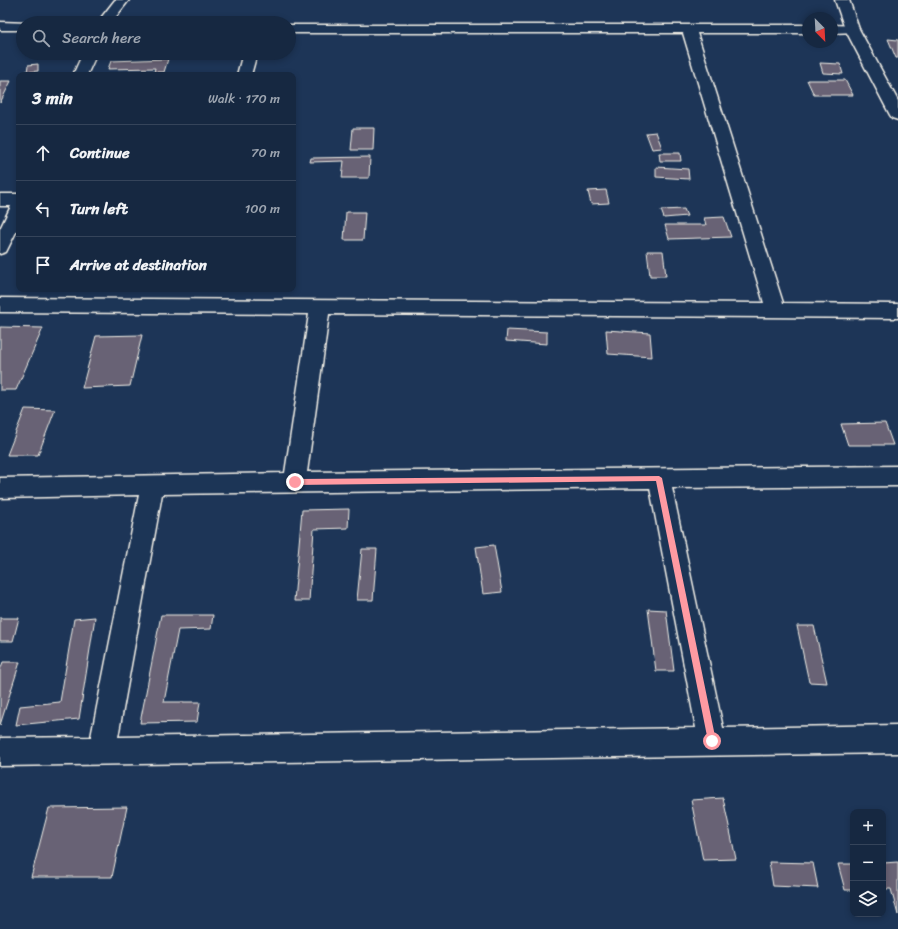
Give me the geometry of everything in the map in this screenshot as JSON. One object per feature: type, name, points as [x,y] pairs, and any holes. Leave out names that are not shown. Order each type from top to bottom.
[{"type":"street","points":[[109,16],[122,0]]},
{"type":"street","points":[[842,0],[852,28],[898,115]]},
{"type":"street","points":[[0,26],[16,26]]},
{"type":"street","points":[[838,29],[852,28]]},
{"type":"street","points":[[296,29],[802,29]]},
{"type":"street","points":[[689,29],[776,310]]},
{"type":"street","points":[[81,72],[87,60]]},
{"type":"street","points":[[245,72],[248,60]]},
{"type":"street","points":[[0,200],[16,200]]},
{"type":"street","points":[[0,248],[16,213]]},
{"type":"street","points":[[0,305],[182,297],[320,307],[898,311]]},
{"type":"street","points":[[295,482],[320,307]]},
{"type":"street","points":[[0,488],[295,482],[898,476]]},
{"type":"street","points":[[659,478],[712,741]]},
{"type":"street","points":[[102,750],[152,486]]},
{"type":"street","points":[[0,752],[898,739]]},
{"type":"building","points":[[888,39],[898,40],[898,58],[896,58]]},
{"type":"building","points":[[168,60],[164,72],[154,72],[155,68],[108,69],[111,61]]},
{"type":"building","points":[[820,63],[840,64],[843,74],[823,73]]},
{"type":"building","points":[[38,64],[38,71],[27,72],[28,65]]},
{"type":"building","points":[[807,80],[845,80],[853,95],[814,95]]},
{"type":"building","points":[[0,81],[11,81],[0,103]]},
{"type":"building","points":[[353,128],[374,128],[373,150],[351,150]]},
{"type":"building","points":[[656,132],[662,148],[652,149],[646,133]]},
{"type":"building","points":[[659,153],[680,153],[681,161],[660,161]]},
{"type":"building","points":[[370,157],[369,178],[342,178],[344,161],[310,162],[311,158]]},
{"type":"building","points":[[656,167],[688,169],[689,179],[656,177]]},
{"type":"building","points":[[606,190],[609,203],[591,204],[588,191]]},
{"type":"building","points":[[684,209],[687,216],[664,218],[661,210]]},
{"type":"building","points":[[346,212],[365,212],[363,240],[344,240]]},
{"type":"building","points":[[724,217],[731,237],[669,239],[665,225],[706,225],[704,218]]},
{"type":"building","points":[[647,251],[663,251],[666,276],[650,276]]},
{"type":"building","points":[[0,327],[43,328],[16,390],[0,390]]},
{"type":"building","points":[[507,330],[547,332],[547,344],[506,341]]},
{"type":"building","points":[[606,330],[650,333],[652,357],[608,354]]},
{"type":"building","points":[[142,335],[130,386],[82,388],[96,336]]},
{"type":"building","points":[[25,409],[55,410],[38,455],[7,455]]},
{"type":"building","points":[[885,423],[893,445],[848,445],[841,424]]},
{"type":"building","points":[[349,509],[348,528],[314,529],[309,601],[294,601],[302,510]]},
{"type":"building","points":[[494,545],[502,592],[483,594],[476,547]]},
{"type":"building","points":[[362,549],[377,549],[373,600],[357,600]]},
{"type":"building","points":[[648,609],[666,610],[674,671],[656,671]]},
{"type":"building","points":[[161,615],[213,615],[211,629],[178,630],[164,702],[200,702],[197,722],[140,723]]},
{"type":"building","points":[[95,617],[79,719],[16,725],[20,706],[60,702],[74,619]]},
{"type":"building","points":[[0,618],[19,618],[13,641],[0,641]]},
{"type":"building","points":[[797,626],[814,626],[827,683],[809,682]]},
{"type":"building","points":[[3,662],[20,662],[0,725],[0,670]]},
{"type":"building","points":[[723,798],[736,859],[703,860],[691,800]]},
{"type":"building","points":[[127,807],[112,877],[31,877],[49,808]]},
{"type":"building","points":[[769,862],[813,863],[818,888],[773,886]]},
{"type":"building","points":[[898,862],[898,915],[891,889],[886,889],[886,863]]},
{"type":"building","points":[[838,864],[850,864],[850,890],[845,890]]},
{"type":"route","points":[[295,482],[659,478],[712,741]]}]
